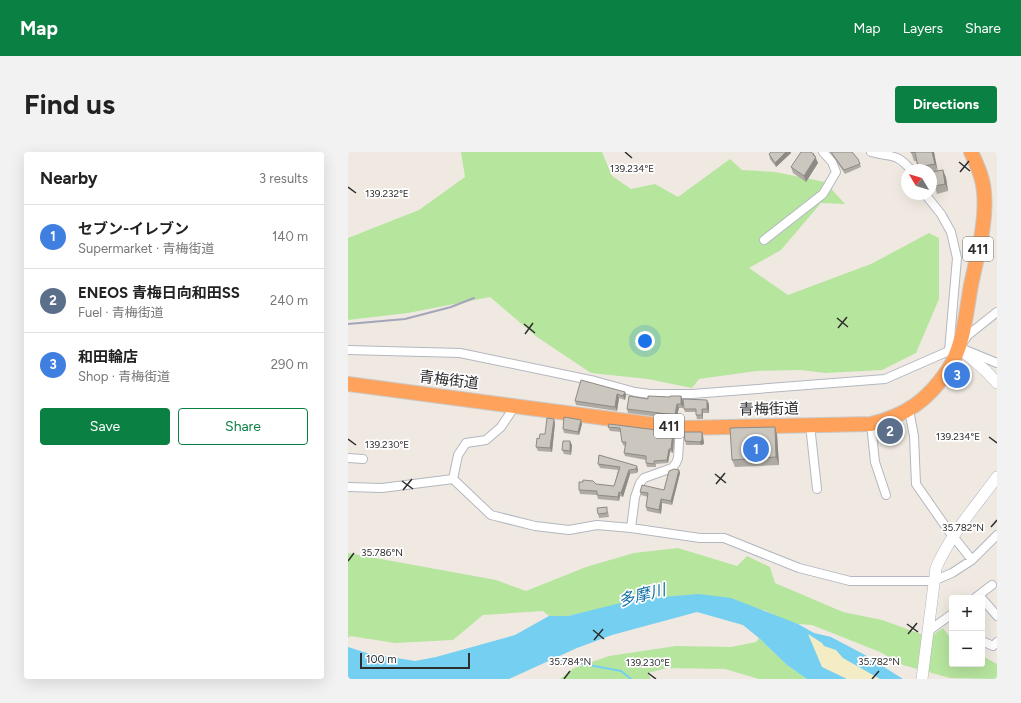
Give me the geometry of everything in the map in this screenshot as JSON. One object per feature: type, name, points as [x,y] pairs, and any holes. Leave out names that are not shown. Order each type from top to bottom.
[{"type":"highway","name":"青梅街道","points":[[348,384],[680,428],[871,424],[898,416],[922,402],[950,368],[983,225],[984,193],[982,177],[971,152]]},
{"type":"main road","points":[[954,349],[986,371],[997,383]]},
{"type":"main road","points":[[922,679],[926,635],[936,568],[942,554],[953,537],[997,477]]},
{"type":"street","points":[[764,240],[823,194],[836,172],[832,162],[823,152]]},
{"type":"street","points":[[870,152],[890,153],[899,156],[907,164]]},
{"type":"street","points":[[930,200],[942,214],[951,232],[957,258],[954,349]]},
{"type":"street","points":[[348,350],[460,353],[595,381],[635,392],[650,394],[692,394],[885,379],[954,349],[968,335],[997,312]]},
{"type":"street","points":[[954,349],[997,363]]},
{"type":"street","points":[[452,479],[458,455],[466,443],[486,440],[501,427],[515,406]]},
{"type":"street","points":[[909,410],[914,436],[916,484],[953,537],[972,560]]},
{"type":"street","points":[[871,424],[875,462],[886,495]]},
{"type":"street","points":[[810,425],[817,489]]},
{"type":"street","points":[[631,528],[635,497],[640,483],[644,478],[672,468],[676,463],[678,458],[680,428]]},
{"type":"street","points":[[348,458],[363,459]]},
{"type":"street","points":[[348,487],[382,488],[452,479]]},
{"type":"street","points":[[452,479],[491,515],[535,526],[569,530],[598,525],[700,538],[724,538],[799,568],[850,581],[933,581],[952,573],[972,560],[997,535]]},
{"type":"street","points":[[978,595],[992,585]]},
{"type":"street","points":[[985,604],[997,616]]},
{"type":"street","points":[[926,635],[949,616]]},
{"type":"street","points":[[985,642],[993,646],[997,642]]},
{"type":"green space","points":[[461,152],[602,152],[612,176],[631,189],[655,184],[678,197],[730,159],[742,170],[775,172],[825,182],[845,204],[821,203],[781,250],[749,268],[788,295],[871,264],[929,233],[939,238],[939,299],[916,353],[882,370],[825,373],[801,370],[756,371],[699,379],[692,388],[648,379],[591,373],[537,337],[490,297],[408,313],[348,320],[348,238],[419,210],[465,177]]},
{"type":"green space","points":[[678,548],[737,566],[747,556],[770,567],[775,583],[843,612],[882,620],[932,638],[933,635],[943,628],[949,636],[949,667],[985,667],[985,658],[997,664],[997,679],[950,678],[903,665],[880,652],[812,625],[798,624],[782,619],[764,610],[606,608],[568,616],[549,616],[543,611],[483,615],[453,640],[395,643],[350,636],[348,638],[348,553],[496,580],[526,591],[586,567],[634,553]]},
{"type":"green space","points":[[759,638],[787,665],[807,679],[759,679],[725,669],[667,668],[648,673],[651,679],[560,679],[574,668],[609,656],[676,646],[731,647],[756,642]]},
{"type":"sand","points":[[807,634],[822,643],[824,646],[836,650],[843,658],[880,679],[847,679],[822,668]]},
{"type":"water","points":[[699,594],[731,598],[798,624],[814,633],[831,637],[865,655],[903,679],[880,679],[843,658],[836,650],[824,646],[808,634],[822,667],[847,679],[807,679],[787,665],[743,625],[697,612],[612,635],[577,648],[509,679],[348,679],[348,647],[367,653],[415,661],[436,657],[515,635],[549,616],[568,616],[637,599]]},
{"type":"building","points":[[771,152],[786,152],[775,163],[769,154]]},
{"type":"building","points":[[801,152],[810,152],[816,157],[804,176],[791,167]]},
{"type":"building","points":[[831,152],[852,152],[860,164],[844,170]]},
{"type":"building","points":[[915,152],[932,152],[935,164],[917,164]]},
{"type":"building","points":[[943,170],[945,184],[937,186],[937,171]]},
{"type":"building","points":[[581,380],[625,392],[623,396],[617,394],[615,407],[575,401]]},
{"type":"building","points":[[629,396],[648,399],[648,396],[681,396],[681,404],[677,404],[675,415],[627,409]]},
{"type":"building","points":[[683,399],[707,400],[707,409],[702,409],[702,415],[696,415],[696,409],[684,409]]},
{"type":"building","points":[[564,417],[581,420],[578,432],[563,429]]},
{"type":"building","points":[[547,418],[554,419],[550,448],[536,447],[537,438],[539,439],[540,434],[545,434]]},
{"type":"building","points":[[895,421],[897,430],[883,435],[881,426]]},
{"type":"building","points":[[609,424],[673,432],[671,449],[669,449],[667,460],[654,461],[654,464],[646,463],[646,456],[624,453],[626,442],[622,442],[620,428],[608,427]]},
{"type":"building","points":[[775,427],[776,457],[732,460],[730,428]]},
{"type":"building","points":[[684,432],[702,432],[702,440],[700,442],[685,441]]},
{"type":"building","points":[[563,441],[570,441],[570,451],[562,450]]},
{"type":"building","points":[[599,455],[637,466],[636,469],[629,470],[621,493],[619,492],[618,497],[597,495],[597,491],[579,490],[579,482],[583,482],[583,480],[593,481],[596,484],[614,486],[620,467],[598,464]]},
{"type":"building","points":[[674,469],[679,470],[671,501],[661,499],[659,510],[646,507],[648,493],[640,492],[642,485],[664,490],[669,471]]},
{"type":"building","points":[[607,507],[607,513],[598,514],[597,508]]},
{"type":"waterway","points":[[551,658],[621,671],[631,679]]},
{"type":"railway","points":[[348,324],[405,319],[451,307],[474,298]]},
{"type":"place","name":"和田輪店","points":[[957,375]]},
{"type":"place","name":"ENEOS 青梅日向和田SS","points":[[890,431]]},
{"type":"place","name":"セブン-イレブン","points":[[756,449]]},
{"type":"water label","name":"多摩川","points":[[642,595]]}]
